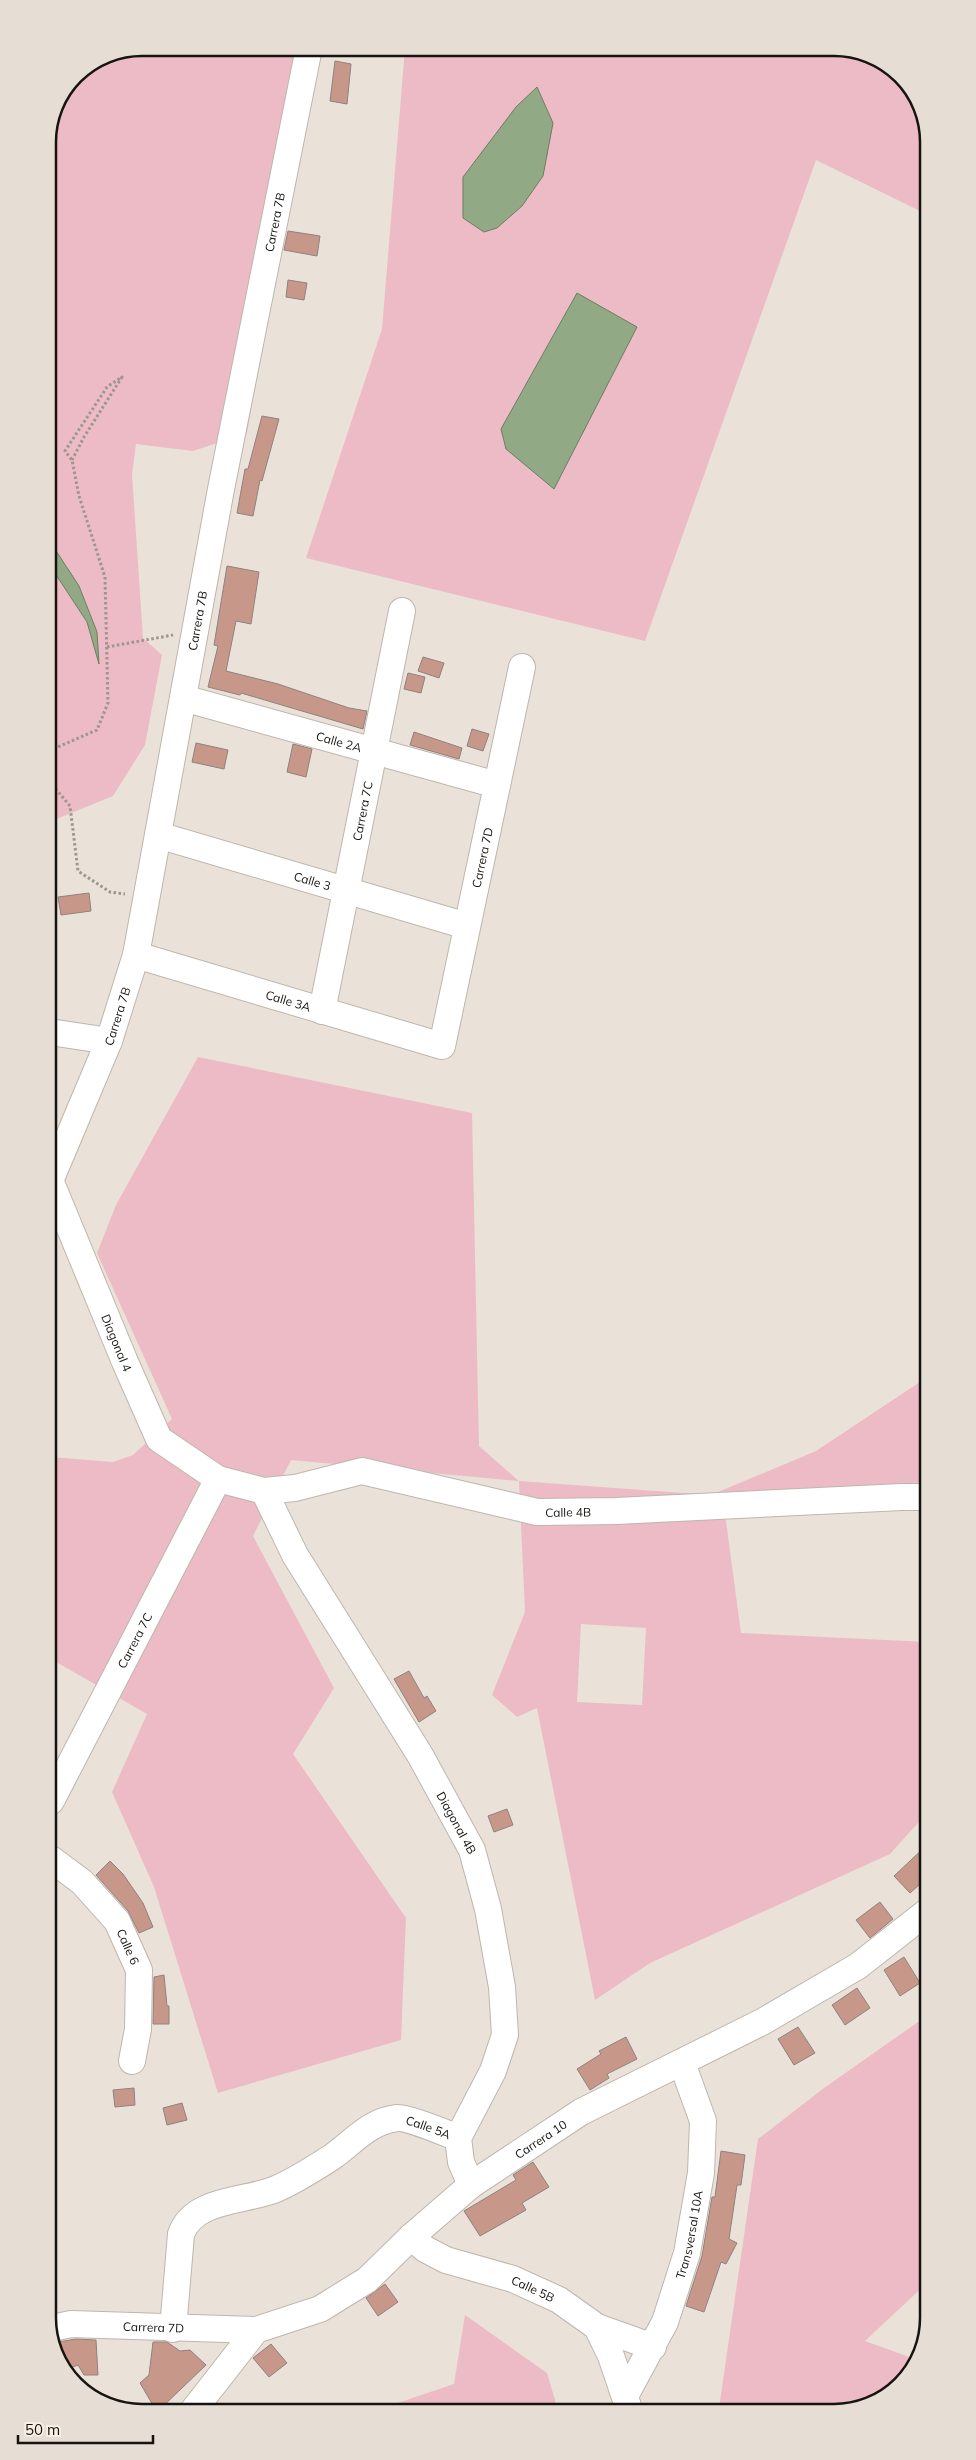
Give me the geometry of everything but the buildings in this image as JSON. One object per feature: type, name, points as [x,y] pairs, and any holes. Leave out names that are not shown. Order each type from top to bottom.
[{"type":"street","name":"Carrera 7B","points":[[56,1166],[110,1041],[136,955],[195,632],[307,56]]},
{"type":"street","name":"Carrera 7C","points":[[322,1011],[402,611]]},
{"type":"street","name":"Carrera 7D","points":[[442,1046],[522,667]]},
{"type":"street","name":"Calle 2A","points":[[183,698],[497,785]]},
{"type":"street","name":"Calle 3","points":[[158,835],[467,926]]},
{"type":"street","name":"Calle 3A","points":[[136,955],[442,1046]]},
{"type":"street","points":[[56,1033],[110,1041]]},
{"type":"street","name":"Diagonal 4","points":[[56,1195],[159,1439],[218,1479]]},
{"type":"street","name":"Calle 4B","points":[[218,1479],[264,1491],[295,1488],[362,1470],[537,1512],[626,1510],[902,1496],[920,1497]]},
{"type":"street","name":"Carrera 7C","points":[[56,1790],[218,1479]]},
{"type":"street","name":"Diagonal 4B","points":[[264,1491],[295,1555],[420,1755],[472,1850],[488,1909],[502,1986],[505,2035],[494,2071],[458,2138]]},
{"type":"street","name":"Calle 6","points":[[56,1863],[82,1882],[117,1921],[139,1970],[138,2029],[132,2062]]},
{"type":"street","name":"Carrera 10","points":[[256,2330],[320,2309],[367,2280],[411,2237],[471,2185],[581,2112],[762,2022],[858,1966],[920,1916]]},
{"type":"street","name":"Transversal 10A","points":[[627,2403],[665,2322],[687,2253],[701,2174],[703,2120],[682,2063]]},
{"type":"street","name":"Calle 5A","points":[[173,2329],[180,2234],[189,2218],[199,2211],[276,2189],[332,2157],[372,2126],[399,2118],[458,2138]]},
{"type":"street","points":[[458,2138],[461,2162],[471,2185]]},
{"type":"street","name":"Calle 5B","points":[[411,2237],[425,2249],[446,2260],[513,2279],[559,2300],[597,2327],[653,2347]]},
{"type":"street","name":"Carrera 7D","points":[[57,2327],[71,2324],[173,2329],[256,2330]]},
{"type":"street","name":"Transversal 10A","points":[[597,2327],[611,2356],[627,2403]]},
{"type":"street","points":[[198,2404],[256,2330]]},
{"type":"path","points":[[56,749],[96,730],[108,703],[105,577],[79,496],[72,460],[65,451],[107,387],[122,378],[84,437],[72,460]]},
{"type":"path","points":[[107,647],[195,632]]},
{"type":"path","points":[[56,789],[70,806],[78,871],[110,892],[146,898]]},
{"type":"shaded area","points":[[312,56],[247,433],[193,451],[136,444],[132,474],[143,638],[162,655],[145,745],[113,796],[56,819],[56,575],[87,622],[98,660],[97,632],[79,586],[56,551],[56,137],[59,120],[65,104],[74,90],[99,68],[131,57]]},
{"type":"shaded area","points":[[404,56],[839,56],[861,61],[886,74],[911,104],[918,126],[920,143],[920,211],[816,160],[645,641],[306,558],[382,329]]},
{"type":"shaded area","points":[[537,87],[553,123],[543,176],[522,206],[497,228],[484,232],[463,218],[463,177],[516,107]]},
{"type":"shaded area","points":[[577,293],[637,327],[554,489],[506,449],[501,429]]},
{"type":"shaded area","points":[[56,551],[79,586],[97,632],[99,664],[87,622],[56,575]]},
{"type":"shaded area","points":[[198,1057],[472,1113],[479,1446],[519,1481],[291,1460],[253,1536],[334,1688],[293,1754],[406,1918],[401,2040],[218,2093],[154,1887],[112,1792],[147,1714],[56,1662],[56,1457],[113,1462],[133,1455],[172,1419],[97,1253],[116,1205]]},
{"type":"shaded area","points":[[920,1382],[920,1482],[712,1495],[726,1521],[741,1633],[920,1642],[920,1821],[890,1854],[650,1963],[595,2000],[537,1708],[517,1717],[492,1695],[525,1612],[519,1481],[711,1495],[816,1451]],"holes":[[[581,1624],[646,1628],[642,1705],[577,1702]]]},
{"type":"shaded area","points":[[920,2021],[920,2289],[865,2341],[910,2357],[886,2386],[861,2399],[845,2403],[720,2404],[758,2139],[824,2088]]},
{"type":"shaded area","points":[[465,2315],[547,2373],[556,2404],[395,2404],[454,2384]]}]
